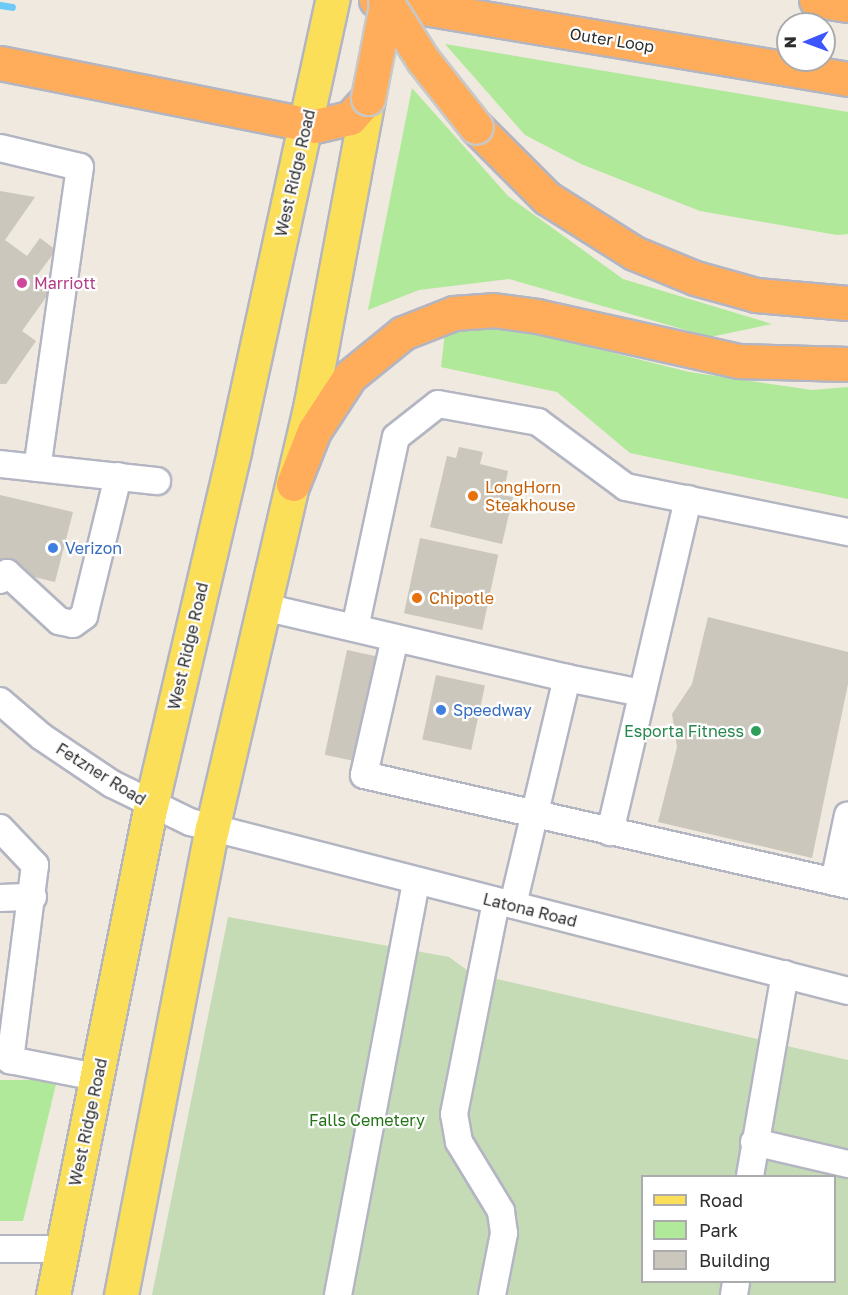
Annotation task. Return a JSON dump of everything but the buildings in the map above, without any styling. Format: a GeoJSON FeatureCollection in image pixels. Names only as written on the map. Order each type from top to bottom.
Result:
{"type":"FeatureCollection","features":[{"type":"Feature","properties":{"kind":"highway","name":"Outer Loop"},"geometry":{"type":"LineString","coordinates":[[376,0],[848,79]]}},
{"type":"Feature","properties":{"kind":"highway"},"geometry":{"type":"LineString","coordinates":[[0,63],[306,125],[344,121],[356,114],[368,98],[386,0]]}},
{"type":"Feature","properties":{"kind":"highway"},"geometry":{"type":"LineString","coordinates":[[386,0],[423,60],[476,127],[547,198],[634,253],[695,278],[756,295],[848,303]]}},
{"type":"Feature","properties":{"kind":"highway"},"geometry":{"type":"LineString","coordinates":[[816,0],[848,5]]}},
{"type":"Feature","properties":{"kind":"highway"},"geometry":{"type":"LineString","coordinates":[[293,484],[314,431],[350,376],[403,333],[454,313],[480,310],[529,314],[738,361],[848,364]]}},
{"type":"Feature","properties":{"kind":"main road","name":"West Ridge Road"},"geometry":{"type":"LineString","coordinates":[[53,1295],[151,806],[315,87],[332,0]]}},
{"type":"Feature","properties":{"kind":"main road"},"geometry":{"type":"LineString","coordinates":[[121,1295],[212,830],[293,484],[368,98]]}},
{"type":"Feature","properties":{"kind":"street"},"geometry":{"type":"LineString","coordinates":[[0,148],[80,167],[38,468]]}},
{"type":"Feature","properties":{"kind":"street"},"geometry":{"type":"LineString","coordinates":[[355,628],[396,437],[438,404],[538,422],[627,487],[848,532]]}},
{"type":"Feature","properties":{"kind":"street"},"geometry":{"type":"LineString","coordinates":[[0,464],[157,481]]}},
{"type":"Feature","properties":{"kind":"street"},"geometry":{"type":"LineString","coordinates":[[0,580],[7,573],[59,621],[73,624],[84,616],[118,476]]}},
{"type":"Feature","properties":{"kind":"street"},"geometry":{"type":"LineString","coordinates":[[610,832],[688,500]]}},
{"type":"Feature","properties":{"kind":"street"},"geometry":{"type":"LineString","coordinates":[[264,607],[567,678],[642,693]]}},
{"type":"Feature","properties":{"kind":"street"},"geometry":{"type":"LineString","coordinates":[[394,638],[364,775],[532,815],[841,883],[848,818]]}},
{"type":"Feature","properties":{"kind":"street"},"geometry":{"type":"LineString","coordinates":[[492,1295],[504,1233],[501,1211],[459,1142],[454,1114],[504,903],[532,815],[567,678]]}},
{"type":"Feature","properties":{"kind":"street","name":"Fetzner Road"},"geometry":{"type":"LineString","coordinates":[[0,701],[87,769],[151,806],[212,830]]}},
{"type":"Feature","properties":{"kind":"street"},"geometry":{"type":"LineString","coordinates":[[0,828],[35,865],[33,897],[6,1070],[97,1077]]}},
{"type":"Feature","properties":{"kind":"street","name":"Latona Road"},"geometry":{"type":"LineString","coordinates":[[212,830],[848,991]]}},
{"type":"Feature","properties":{"kind":"street"},"geometry":{"type":"LineString","coordinates":[[338,1295],[416,881]]}},
{"type":"Feature","properties":{"kind":"street"},"geometry":{"type":"LineString","coordinates":[[0,898],[33,897]]}},
{"type":"Feature","properties":{"kind":"street"},"geometry":{"type":"LineString","coordinates":[[750,1175],[754,1142],[785,974]]}},
{"type":"Feature","properties":{"kind":"street"},"geometry":{"type":"LineString","coordinates":[[754,1142],[848,1164]]}},
{"type":"Feature","properties":{"kind":"street"},"geometry":{"type":"LineString","coordinates":[[0,1249],[62,1249]]}},
{"type":"Feature","properties":{"kind":"green space"},"geometry":{"type":"Polygon","coordinates":[[[445,44],[848,112],[848,234],[837,235],[700,211],[581,164],[525,135],[445,44]]]}},
{"type":"Feature","properties":{"kind":"green space"},"geometry":{"type":"Polygon","coordinates":[[[412,88],[508,196],[623,279],[772,324],[710,337],[509,279],[419,290],[368,310],[412,88]]]}},
{"type":"Feature","properties":{"kind":"green space"},"geometry":{"type":"Polygon","coordinates":[[[510,327],[689,372],[812,390],[848,387],[848,499],[630,453],[557,392],[441,367],[445,333],[510,327]]]}},
{"type":"Feature","properties":{"kind":"green space","name":"Falls Cemetery"},"geometry":{"type":"Polygon","coordinates":[[[228,917],[449,957],[471,973],[848,1060],[848,1295],[152,1295],[228,917]]]}},
{"type":"Feature","properties":{"kind":"green space"},"geometry":{"type":"Polygon","coordinates":[[[0,1080],[57,1080],[23,1221],[0,1221],[0,1080]]]}},
{"type":"Feature","properties":{"kind":"waterway"},"geometry":{"type":"LineString","coordinates":[[0,5],[12,7]]}},
{"type":"Feature","properties":{"kind":"place","name":"Marriott"},"geometry":{"type":"Point","coordinates":[22,283]}},
{"type":"Feature","properties":{"kind":"place","name":"LongHorn Steakhouse"},"geometry":{"type":"Point","coordinates":[473,496]}},
{"type":"Feature","properties":{"kind":"place","name":"Verizon"},"geometry":{"type":"Point","coordinates":[53,548]}},
{"type":"Feature","properties":{"kind":"place","name":"Chipotle"},"geometry":{"type":"Point","coordinates":[417,598]}},
{"type":"Feature","properties":{"kind":"place","name":"Speedway"},"geometry":{"type":"Point","coordinates":[441,710]}},
{"type":"Feature","properties":{"kind":"place","name":"Esporta Fitness"},"geometry":{"type":"Point","coordinates":[756,731]}}]}
